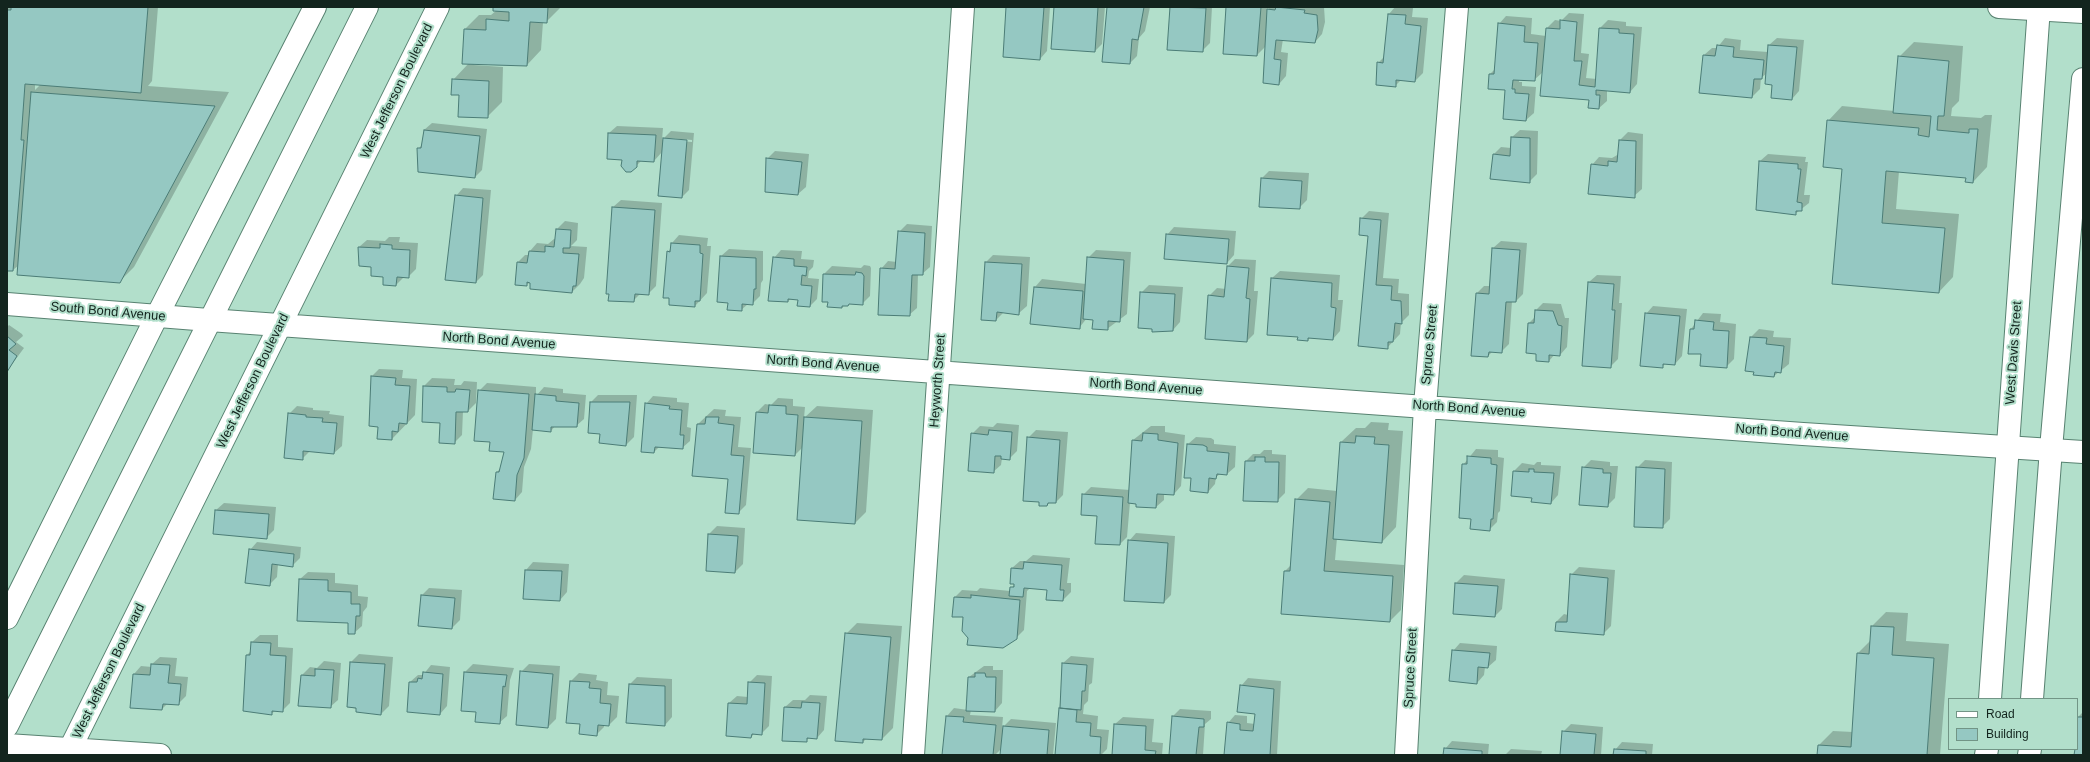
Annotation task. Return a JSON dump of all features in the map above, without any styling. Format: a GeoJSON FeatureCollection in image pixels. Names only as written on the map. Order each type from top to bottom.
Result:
{"type":"FeatureCollection","features":[{"type":"Feature","properties":{"kind":"street"},"geometry":{"type":"LineString","coordinates":[[7,618],[157,316],[315,7]]}},
{"type":"Feature","properties":{"kind":"street"},"geometry":{"type":"LineString","coordinates":[[7,726],[208,320],[367,7]]}},
{"type":"Feature","properties":{"kind":"street","name":"West Jefferson Boulevard"},"geometry":{"type":"LineString","coordinates":[[68,753],[438,7]]}},
{"type":"Feature","properties":{"kind":"street","name":"Heyworth Street"},"geometry":{"type":"LineString","coordinates":[[913,755],[963,7]]}},
{"type":"Feature","properties":{"kind":"street","name":"Spruce Street"},"geometry":{"type":"LineString","coordinates":[[1406,755],[1425,406],[1457,7]]}},
{"type":"Feature","properties":{"kind":"street"},"geometry":{"type":"LineString","coordinates":[[1999,7],[2039,8],[2083,12]]}},
{"type":"Feature","properties":{"kind":"street","name":"West Davis Street"},"geometry":{"type":"LineString","coordinates":[[1990,698],[2039,8]]}},
{"type":"Feature","properties":{"kind":"street"},"geometry":{"type":"LineString","coordinates":[[2032,698],[2051,449],[2083,79]]}},
{"type":"Feature","properties":{"kind":"street","name":"South Bond Avenue"},"geometry":{"type":"LineString","coordinates":[[7,304],[208,320]]}},
{"type":"Feature","properties":{"kind":"street","name":"North Bond Avenue"},"geometry":{"type":"LineString","coordinates":[[208,320],[1803,434],[2083,452]]}},
{"type":"Feature","properties":{"kind":"street"},"geometry":{"type":"LineString","coordinates":[[7,745],[68,753],[160,755]]}},
{"type":"Feature","properties":{"kind":"building"},"geometry":{"type":"Polygon","coordinates":[[[11,7],[148,7],[141,93],[25,84],[21,140],[24,140],[13,271],[7,271],[7,10],[11,10],[11,7]]]}},
{"type":"Feature","properties":{"kind":"building"},"geometry":{"type":"Polygon","coordinates":[[[493,7],[548,7],[547,23],[530,22],[527,66],[462,64],[464,29],[486,30],[486,19],[509,21],[509,12],[493,11],[493,7]]]}},
{"type":"Feature","properties":{"kind":"building"},"geometry":{"type":"Polygon","coordinates":[[[1006,7],[1044,7],[1040,60],[1003,57],[1006,7]]]}},
{"type":"Feature","properties":{"kind":"building"},"geometry":{"type":"Polygon","coordinates":[[[1054,7],[1098,7],[1095,52],[1051,49],[1054,7]]]}},
{"type":"Feature","properties":{"kind":"building"},"geometry":{"type":"Polygon","coordinates":[[[1107,7],[1144,7],[1138,40],[1132,39],[1130,64],[1102,62],[1107,7]]]}},
{"type":"Feature","properties":{"kind":"building"},"geometry":{"type":"Polygon","coordinates":[[[1170,7],[1206,8],[1203,52],[1167,50],[1170,7]]]}},
{"type":"Feature","properties":{"kind":"building"},"geometry":{"type":"Polygon","coordinates":[[[1226,7],[1261,7],[1257,56],[1223,54],[1226,7]]]}},
{"type":"Feature","properties":{"kind":"building"},"geometry":{"type":"Polygon","coordinates":[[[1276,7],[1305,10],[1304,13],[1317,15],[1318,30],[1315,43],[1276,40],[1274,59],[1281,60],[1279,85],[1263,83],[1267,9],[1275,10],[1276,7]]]}},
{"type":"Feature","properties":{"kind":"building"},"geometry":{"type":"Polygon","coordinates":[[[1388,14],[1406,15],[1405,24],[1421,26],[1415,82],[1396,80],[1396,87],[1376,85],[1377,62],[1383,63],[1388,14]]]}},
{"type":"Feature","properties":{"kind":"building"},"geometry":{"type":"Polygon","coordinates":[[[1560,20],[1577,22],[1574,61],[1582,61],[1579,85],[1595,87],[1599,28],[1619,29],[1619,33],[1634,34],[1630,93],[1596,90],[1596,95],[1600,95],[1599,109],[1588,108],[1589,100],[1540,96],[1546,28],[1560,29],[1560,20]]]}},
{"type":"Feature","properties":{"kind":"building"},"geometry":{"type":"Polygon","coordinates":[[[1498,23],[1525,26],[1524,42],[1538,43],[1535,81],[1513,80],[1512,89],[1515,89],[1515,93],[1529,94],[1526,121],[1503,119],[1505,90],[1488,89],[1489,74],[1494,74],[1498,23]]]}},
{"type":"Feature","properties":{"kind":"building"},"geometry":{"type":"Polygon","coordinates":[[[1717,45],[1734,47],[1733,57],[1764,60],[1762,79],[1754,79],[1752,98],[1699,93],[1703,55],[1715,56],[1717,45]]]}},
{"type":"Feature","properties":{"kind":"building"},"geometry":{"type":"Polygon","coordinates":[[[1768,45],[1797,47],[1792,100],[1771,98],[1772,85],[1765,84],[1768,45]]]}},
{"type":"Feature","properties":{"kind":"building"},"geometry":{"type":"Polygon","coordinates":[[[1898,56],[1949,61],[1944,116],[1938,116],[1937,130],[1969,133],[1969,129],[1978,129],[1973,183],[1965,182],[1966,178],[1886,171],[1882,223],[1945,228],[1939,293],[1832,284],[1842,169],[1823,167],[1827,120],[1919,128],[1918,135],[1929,137],[1931,116],[1893,113],[1898,56]]]}},
{"type":"Feature","properties":{"kind":"building"},"geometry":{"type":"Polygon","coordinates":[[[452,79],[489,81],[488,118],[458,117],[459,95],[451,95],[452,79]]]}},
{"type":"Feature","properties":{"kind":"building"},"geometry":{"type":"Polygon","coordinates":[[[31,92],[215,106],[120,283],[17,275],[31,92]]]}},
{"type":"Feature","properties":{"kind":"building"},"geometry":{"type":"Polygon","coordinates":[[[424,130],[480,136],[475,178],[418,172],[417,148],[421,148],[424,130]]]}},
{"type":"Feature","properties":{"kind":"building"},"geometry":{"type":"Polygon","coordinates":[[[608,133],[656,135],[654,162],[637,161],[637,167],[631,172],[626,172],[621,166],[622,160],[607,159],[608,133]]]}},
{"type":"Feature","properties":{"kind":"building"},"geometry":{"type":"Polygon","coordinates":[[[1511,137],[1530,138],[1530,183],[1490,179],[1493,154],[1510,156],[1511,137]]]}},
{"type":"Feature","properties":{"kind":"building"},"geometry":{"type":"Polygon","coordinates":[[[663,138],[687,140],[682,198],[658,196],[663,138]]]}},
{"type":"Feature","properties":{"kind":"building"},"geometry":{"type":"Polygon","coordinates":[[[1619,140],[1636,141],[1635,198],[1588,194],[1591,164],[1608,166],[1608,161],[1617,162],[1619,140]]]}},
{"type":"Feature","properties":{"kind":"building"},"geometry":{"type":"Polygon","coordinates":[[[766,158],[802,162],[798,195],[765,192],[766,158]]]}},
{"type":"Feature","properties":{"kind":"building"},"geometry":{"type":"Polygon","coordinates":[[[1759,161],[1798,164],[1798,169],[1801,169],[1797,202],[1802,203],[1802,211],[1796,211],[1796,215],[1756,210],[1759,161]]]}},
{"type":"Feature","properties":{"kind":"building"},"geometry":{"type":"Polygon","coordinates":[[[1261,178],[1302,181],[1300,209],[1259,207],[1261,178]]]}},
{"type":"Feature","properties":{"kind":"building"},"geometry":{"type":"Polygon","coordinates":[[[455,195],[483,198],[476,283],[445,280],[455,195]]]}},
{"type":"Feature","properties":{"kind":"building"},"geometry":{"type":"Polygon","coordinates":[[[612,207],[655,210],[649,295],[635,294],[634,302],[608,301],[609,294],[606,294],[612,207]]]}},
{"type":"Feature","properties":{"kind":"building"},"geometry":{"type":"Polygon","coordinates":[[[1360,218],[1381,220],[1376,285],[1392,286],[1391,300],[1401,301],[1402,324],[1395,323],[1393,342],[1388,342],[1388,349],[1358,346],[1368,236],[1359,235],[1360,218]]]}},
{"type":"Feature","properties":{"kind":"building"},"geometry":{"type":"Polygon","coordinates":[[[556,229],[571,230],[570,248],[563,248],[563,253],[579,254],[576,286],[573,286],[572,293],[530,289],[530,283],[527,282],[527,286],[515,285],[517,262],[527,263],[529,251],[545,252],[545,246],[554,247],[556,229]]]}},
{"type":"Feature","properties":{"kind":"building"},"geometry":{"type":"Polygon","coordinates":[[[898,231],[925,233],[923,275],[912,275],[910,316],[878,315],[880,268],[895,269],[898,231]]]}},
{"type":"Feature","properties":{"kind":"building"},"geometry":{"type":"Polygon","coordinates":[[[1166,234],[1229,239],[1227,264],[1164,259],[1166,234]]]}},
{"type":"Feature","properties":{"kind":"building"},"geometry":{"type":"Polygon","coordinates":[[[671,243],[700,245],[700,253],[703,254],[700,301],[695,301],[695,307],[669,305],[669,298],[663,298],[667,251],[670,252],[671,243]]]}},
{"type":"Feature","properties":{"kind":"building"},"geometry":{"type":"Polygon","coordinates":[[[380,244],[392,245],[392,249],[410,250],[409,278],[397,277],[396,286],[383,285],[383,277],[371,276],[371,267],[359,266],[358,247],[380,248],[380,244]]]}},
{"type":"Feature","properties":{"kind":"building"},"geometry":{"type":"Polygon","coordinates":[[[1492,248],[1520,250],[1516,302],[1506,302],[1502,353],[1489,352],[1488,357],[1471,356],[1476,293],[1489,294],[1492,248]]]}},
{"type":"Feature","properties":{"kind":"building"},"geometry":{"type":"Polygon","coordinates":[[[720,256],[756,258],[756,289],[754,289],[753,305],[742,304],[742,311],[727,310],[728,303],[717,302],[720,256]]]}},
{"type":"Feature","properties":{"kind":"building"},"geometry":{"type":"Polygon","coordinates":[[[773,257],[794,259],[794,266],[807,267],[806,276],[802,275],[801,285],[812,286],[810,307],[797,306],[798,300],[788,299],[788,302],[768,301],[773,257]]]}},
{"type":"Feature","properties":{"kind":"building"},"geometry":{"type":"Polygon","coordinates":[[[1087,257],[1124,260],[1120,322],[1108,321],[1108,330],[1092,329],[1093,320],[1083,319],[1087,257]]]}},
{"type":"Feature","properties":{"kind":"building"},"geometry":{"type":"Polygon","coordinates":[[[985,262],[1022,264],[1019,315],[997,312],[996,321],[981,320],[985,262]]]}},
{"type":"Feature","properties":{"kind":"building"},"geometry":{"type":"Polygon","coordinates":[[[1227,266],[1249,268],[1246,298],[1250,299],[1247,342],[1205,339],[1208,295],[1224,297],[1227,266]]]}},
{"type":"Feature","properties":{"kind":"building"},"geometry":{"type":"Polygon","coordinates":[[[856,272],[862,273],[864,276],[863,305],[849,304],[848,306],[842,306],[842,308],[827,307],[828,302],[822,302],[823,274],[855,275],[856,272]]]}},
{"type":"Feature","properties":{"kind":"building"},"geometry":{"type":"Polygon","coordinates":[[[1271,278],[1332,283],[1331,307],[1336,308],[1333,340],[1308,338],[1308,341],[1297,340],[1298,337],[1267,335],[1271,278]]]}},
{"type":"Feature","properties":{"kind":"building"},"geometry":{"type":"Polygon","coordinates":[[[1588,282],[1614,284],[1612,310],[1615,310],[1611,368],[1582,366],[1588,282]]]}},
{"type":"Feature","properties":{"kind":"building"},"geometry":{"type":"Polygon","coordinates":[[[1034,287],[1083,291],[1080,329],[1030,324],[1034,287]]]}},
{"type":"Feature","properties":{"kind":"building"},"geometry":{"type":"Polygon","coordinates":[[[1140,292],[1175,294],[1173,331],[1152,332],[1152,329],[1138,328],[1140,292]]]}},
{"type":"Feature","properties":{"kind":"building"},"geometry":{"type":"Polygon","coordinates":[[[1535,310],[1553,311],[1558,325],[1562,326],[1560,356],[1549,355],[1549,362],[1536,361],[1536,354],[1526,353],[1528,323],[1534,323],[1535,310]]]}},
{"type":"Feature","properties":{"kind":"building"},"geometry":{"type":"Polygon","coordinates":[[[1645,313],[1680,316],[1675,365],[1663,364],[1663,368],[1640,366],[1645,313]]]}},
{"type":"Feature","properties":{"kind":"building"},"geometry":{"type":"Polygon","coordinates":[[[1695,320],[1714,322],[1713,330],[1729,331],[1727,368],[1700,366],[1701,354],[1688,354],[1690,329],[1694,329],[1695,320]]]}},
{"type":"Feature","properties":{"kind":"building"},"geometry":{"type":"Polygon","coordinates":[[[7,336],[16,344],[9,350],[17,356],[7,372],[7,336]]]}},
{"type":"Feature","properties":{"kind":"building"},"geometry":{"type":"Polygon","coordinates":[[[1750,337],[1767,338],[1766,344],[1784,346],[1781,373],[1775,372],[1774,377],[1753,375],[1754,372],[1745,371],[1750,337]]]}},
{"type":"Feature","properties":{"kind":"building"},"geometry":{"type":"Polygon","coordinates":[[[371,376],[396,378],[395,385],[410,386],[407,424],[399,423],[398,432],[392,431],[392,440],[377,439],[378,427],[369,426],[371,376]]]}},
{"type":"Feature","properties":{"kind":"building"},"geometry":{"type":"Polygon","coordinates":[[[423,386],[447,387],[447,392],[455,392],[456,389],[470,390],[468,412],[456,412],[455,444],[439,443],[440,423],[422,422],[423,386]]]}},
{"type":"Feature","properties":{"kind":"building"},"geometry":{"type":"Polygon","coordinates":[[[478,390],[529,394],[524,458],[517,475],[515,501],[493,499],[496,472],[499,472],[504,452],[489,451],[490,442],[474,441],[478,390]]]}},
{"type":"Feature","properties":{"kind":"building"},"geometry":{"type":"Polygon","coordinates":[[[535,394],[556,396],[556,401],[579,403],[577,427],[551,427],[551,432],[532,430],[535,394]]]}},
{"type":"Feature","properties":{"kind":"building"},"geometry":{"type":"Polygon","coordinates":[[[590,402],[630,402],[626,446],[599,443],[600,434],[588,433],[590,402]]]}},
{"type":"Feature","properties":{"kind":"building"},"geometry":{"type":"Polygon","coordinates":[[[645,403],[670,406],[669,409],[682,410],[680,435],[684,435],[683,449],[655,447],[654,453],[641,452],[645,403]]]}},
{"type":"Feature","properties":{"kind":"building"},"geometry":{"type":"Polygon","coordinates":[[[769,405],[786,406],[786,414],[798,415],[795,456],[753,453],[756,412],[768,413],[769,405]]]}},
{"type":"Feature","properties":{"kind":"building"},"geometry":{"type":"Polygon","coordinates":[[[288,413],[306,415],[306,417],[323,418],[322,422],[337,423],[334,454],[303,451],[303,460],[284,458],[288,413]]]}},
{"type":"Feature","properties":{"kind":"building"},"geometry":{"type":"Polygon","coordinates":[[[706,417],[719,417],[718,423],[734,425],[731,455],[744,456],[739,514],[725,513],[728,479],[692,476],[697,424],[705,424],[706,417]]]}},
{"type":"Feature","properties":{"kind":"building"},"geometry":{"type":"Polygon","coordinates":[[[804,417],[862,421],[855,524],[797,520],[804,417]]]}},
{"type":"Feature","properties":{"kind":"building"},"geometry":{"type":"Polygon","coordinates":[[[989,430],[1012,432],[1010,460],[1001,459],[1001,456],[995,456],[994,473],[968,471],[971,433],[988,435],[989,430]]]}},
{"type":"Feature","properties":{"kind":"building"},"geometry":{"type":"Polygon","coordinates":[[[1143,433],[1158,434],[1158,440],[1178,443],[1174,495],[1157,494],[1156,508],[1136,507],[1136,504],[1128,503],[1132,440],[1142,441],[1143,433]]]}},
{"type":"Feature","properties":{"kind":"building"},"geometry":{"type":"Polygon","coordinates":[[[1356,436],[1375,437],[1374,444],[1389,445],[1382,543],[1333,539],[1340,442],[1355,443],[1356,436]]]}},
{"type":"Feature","properties":{"kind":"building"},"geometry":{"type":"Polygon","coordinates":[[[1027,437],[1060,440],[1056,503],[1048,503],[1047,506],[1039,506],[1039,502],[1023,501],[1027,437]]]}},
{"type":"Feature","properties":{"kind":"building"},"geometry":{"type":"Polygon","coordinates":[[[1187,444],[1203,445],[1207,447],[1207,451],[1229,453],[1227,475],[1217,474],[1216,479],[1209,478],[1208,493],[1190,491],[1191,478],[1184,478],[1187,444]]]}},
{"type":"Feature","properties":{"kind":"building"},"geometry":{"type":"Polygon","coordinates":[[[1467,456],[1491,458],[1491,464],[1497,465],[1493,519],[1491,519],[1490,531],[1470,529],[1471,519],[1459,518],[1462,464],[1467,464],[1467,456]]]}},
{"type":"Feature","properties":{"kind":"building"},"geometry":{"type":"Polygon","coordinates":[[[1255,457],[1265,457],[1265,462],[1279,462],[1278,502],[1243,501],[1245,461],[1255,461],[1255,457]]]}},
{"type":"Feature","properties":{"kind":"building"},"geometry":{"type":"Polygon","coordinates":[[[1582,467],[1603,469],[1603,473],[1611,473],[1608,507],[1579,505],[1582,467]]]}},
{"type":"Feature","properties":{"kind":"building"},"geometry":{"type":"Polygon","coordinates":[[[1636,467],[1665,469],[1663,528],[1634,527],[1636,467]]]}},
{"type":"Feature","properties":{"kind":"building"},"geometry":{"type":"Polygon","coordinates":[[[1529,469],[1534,469],[1534,472],[1554,473],[1551,504],[1531,502],[1532,498],[1511,496],[1513,471],[1529,472],[1529,469]]]}},
{"type":"Feature","properties":{"kind":"building"},"geometry":{"type":"Polygon","coordinates":[[[1082,494],[1123,497],[1120,545],[1095,544],[1097,516],[1081,515],[1082,494]]]}},
{"type":"Feature","properties":{"kind":"building"},"geometry":{"type":"Polygon","coordinates":[[[1295,499],[1330,502],[1324,571],[1393,576],[1390,622],[1281,614],[1284,571],[1290,571],[1295,499]]]}},
{"type":"Feature","properties":{"kind":"building"},"geometry":{"type":"Polygon","coordinates":[[[215,510],[269,514],[267,539],[213,534],[215,510]]]}},
{"type":"Feature","properties":{"kind":"building"},"geometry":{"type":"Polygon","coordinates":[[[708,534],[738,536],[735,573],[706,571],[708,534]]]}},
{"type":"Feature","properties":{"kind":"building"},"geometry":{"type":"Polygon","coordinates":[[[1128,540],[1168,543],[1164,603],[1124,601],[1128,540]]]}},
{"type":"Feature","properties":{"kind":"building"},"geometry":{"type":"Polygon","coordinates":[[[249,549],[294,554],[293,567],[272,564],[270,586],[245,583],[249,549]]]}},
{"type":"Feature","properties":{"kind":"building"},"geometry":{"type":"Polygon","coordinates":[[[1024,562],[1062,565],[1060,590],[1064,590],[1063,601],[1046,600],[1047,590],[1024,588],[1023,597],[1009,596],[1010,587],[1014,587],[1014,584],[1010,584],[1011,568],[1023,569],[1024,562]]]}},
{"type":"Feature","properties":{"kind":"building"},"geometry":{"type":"Polygon","coordinates":[[[525,570],[562,571],[560,601],[523,599],[525,570]]]}},
{"type":"Feature","properties":{"kind":"building"},"geometry":{"type":"Polygon","coordinates":[[[1570,574],[1608,578],[1604,635],[1555,631],[1556,622],[1567,622],[1570,574]]]}},
{"type":"Feature","properties":{"kind":"building"},"geometry":{"type":"Polygon","coordinates":[[[299,579],[328,580],[328,591],[351,592],[351,604],[360,604],[360,616],[356,616],[355,634],[348,634],[348,623],[297,621],[299,579]]]}},
{"type":"Feature","properties":{"kind":"building"},"geometry":{"type":"Polygon","coordinates":[[[1455,583],[1498,586],[1495,617],[1453,614],[1455,583]]]}},
{"type":"Feature","properties":{"kind":"building"},"geometry":{"type":"Polygon","coordinates":[[[421,595],[455,598],[452,629],[418,626],[421,595]]]}},
{"type":"Feature","properties":{"kind":"building"},"geometry":{"type":"Polygon","coordinates":[[[971,595],[1020,600],[1017,639],[1003,648],[967,645],[968,638],[962,631],[963,617],[952,617],[954,597],[971,598],[971,595]]]}},
{"type":"Feature","properties":{"kind":"building"},"geometry":{"type":"Polygon","coordinates":[[[1871,626],[1894,627],[1892,655],[1934,658],[1927,755],[1817,755],[1818,745],[1851,747],[1857,653],[1869,654],[1871,626]]]}},
{"type":"Feature","properties":{"kind":"building"},"geometry":{"type":"Polygon","coordinates":[[[845,633],[891,637],[882,740],[863,739],[863,743],[835,741],[845,633]]]}},
{"type":"Feature","properties":{"kind":"building"},"geometry":{"type":"Polygon","coordinates":[[[251,642],[271,643],[270,655],[286,656],[283,712],[272,711],[272,715],[243,711],[246,655],[250,655],[251,642]]]}},
{"type":"Feature","properties":{"kind":"building"},"geometry":{"type":"Polygon","coordinates":[[[1452,650],[1490,653],[1488,668],[1478,667],[1477,684],[1449,681],[1452,650]]]}},
{"type":"Feature","properties":{"kind":"building"},"geometry":{"type":"Polygon","coordinates":[[[350,662],[385,664],[381,715],[356,712],[356,708],[347,707],[350,662]]]}},
{"type":"Feature","properties":{"kind":"building"},"geometry":{"type":"Polygon","coordinates":[[[1062,663],[1087,665],[1085,691],[1082,691],[1081,710],[1060,708],[1062,663]]]}},
{"type":"Feature","properties":{"kind":"building"},"geometry":{"type":"Polygon","coordinates":[[[151,664],[170,665],[168,683],[181,684],[179,705],[163,704],[162,710],[130,708],[133,674],[150,675],[151,664]]]}},
{"type":"Feature","properties":{"kind":"building"},"geometry":{"type":"Polygon","coordinates":[[[315,669],[334,670],[331,708],[298,706],[301,675],[315,676],[315,669]]]}},
{"type":"Feature","properties":{"kind":"building"},"geometry":{"type":"Polygon","coordinates":[[[520,671],[553,674],[548,728],[516,725],[520,671]]]}},
{"type":"Feature","properties":{"kind":"building"},"geometry":{"type":"Polygon","coordinates":[[[423,672],[443,674],[440,715],[407,712],[409,682],[417,682],[418,678],[422,679],[423,672]]]}},
{"type":"Feature","properties":{"kind":"building"},"geometry":{"type":"Polygon","coordinates":[[[464,672],[507,675],[505,687],[503,686],[500,724],[475,722],[476,712],[461,711],[464,672]]]}},
{"type":"Feature","properties":{"kind":"building"},"geometry":{"type":"Polygon","coordinates":[[[975,673],[985,673],[986,677],[996,677],[995,712],[966,711],[968,677],[975,677],[975,673]]]}},
{"type":"Feature","properties":{"kind":"building"},"geometry":{"type":"Polygon","coordinates":[[[570,681],[590,682],[589,688],[601,689],[600,703],[611,704],[609,726],[598,725],[597,736],[579,734],[580,724],[566,723],[570,681]]]}},
{"type":"Feature","properties":{"kind":"building"},"geometry":{"type":"Polygon","coordinates":[[[748,682],[765,683],[762,735],[752,734],[751,738],[726,736],[728,703],[747,704],[748,682]]]}},
{"type":"Feature","properties":{"kind":"building"},"geometry":{"type":"Polygon","coordinates":[[[629,684],[665,686],[665,726],[626,723],[629,684]]]}},
{"type":"Feature","properties":{"kind":"building"},"geometry":{"type":"Polygon","coordinates":[[[1240,685],[1274,689],[1270,755],[1224,755],[1227,722],[1240,724],[1240,730],[1253,731],[1255,714],[1237,712],[1240,685]]]}},
{"type":"Feature","properties":{"kind":"building"},"geometry":{"type":"Polygon","coordinates":[[[802,702],[820,703],[817,739],[807,738],[807,742],[782,741],[784,707],[801,708],[802,702]]]}},
{"type":"Feature","properties":{"kind":"building"},"geometry":{"type":"Polygon","coordinates":[[[1059,708],[1077,710],[1076,722],[1091,723],[1090,736],[1101,737],[1100,755],[1055,755],[1059,708]]]}},
{"type":"Feature","properties":{"kind":"building"},"geometry":{"type":"Polygon","coordinates":[[[946,716],[964,717],[963,722],[996,725],[993,755],[942,755],[946,716]]]}},
{"type":"Feature","properties":{"kind":"building"},"geometry":{"type":"Polygon","coordinates":[[[1172,716],[1204,719],[1204,727],[1199,727],[1196,755],[1169,755],[1172,716]]]}},
{"type":"Feature","properties":{"kind":"building"},"geometry":{"type":"Polygon","coordinates":[[[2078,717],[2083,717],[2083,755],[2074,755],[2075,750],[2078,750],[2078,717]]]}},
{"type":"Feature","properties":{"kind":"building"},"geometry":{"type":"Polygon","coordinates":[[[1114,724],[1146,726],[1145,750],[1156,751],[1155,755],[1112,755],[1114,724]]]}},
{"type":"Feature","properties":{"kind":"building"},"geometry":{"type":"Polygon","coordinates":[[[1003,726],[1049,730],[1047,755],[1000,755],[1003,726]]]}},
{"type":"Feature","properties":{"kind":"building"},"geometry":{"type":"Polygon","coordinates":[[[1562,731],[1596,734],[1594,755],[1560,755],[1562,731]]]}},
{"type":"Feature","properties":{"kind":"building"},"geometry":{"type":"Polygon","coordinates":[[[1444,748],[1482,751],[1482,755],[1443,755],[1444,748]]]}},
{"type":"Feature","properties":{"kind":"building"},"geometry":{"type":"Polygon","coordinates":[[[1614,749],[1646,751],[1646,755],[1613,755],[1614,749]]]}}]}
